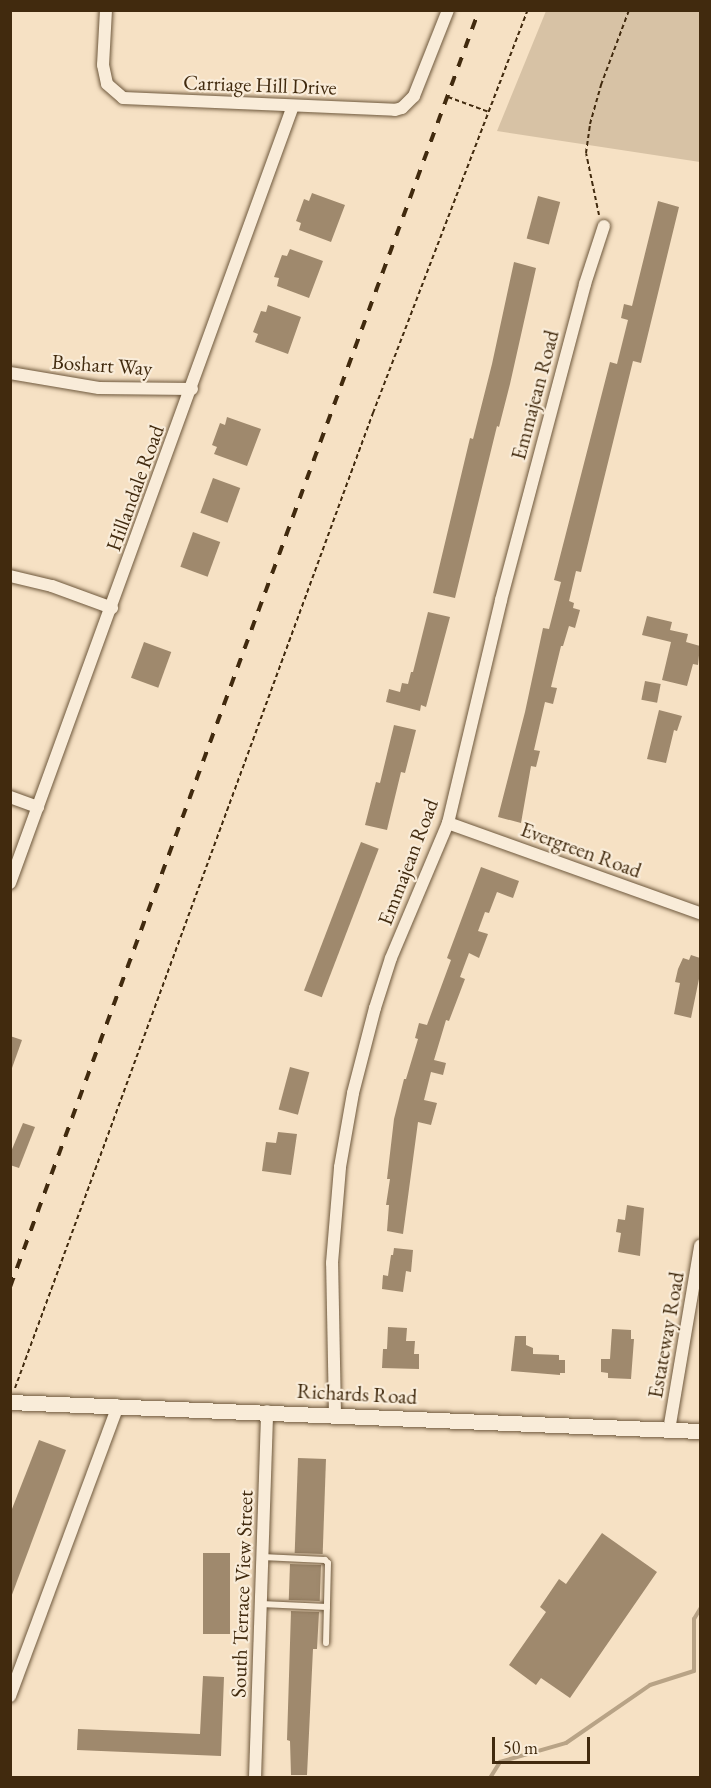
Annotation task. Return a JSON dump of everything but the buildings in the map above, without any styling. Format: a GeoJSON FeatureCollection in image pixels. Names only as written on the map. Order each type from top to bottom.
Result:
{"type":"FeatureCollection","features":[{"type":"Feature","properties":{"kind":"street","name":"Carriage Hill Drive"},"geometry":{"type":"LineString","coordinates":[[106,10],[104,65],[107,84],[123,98],[395,110],[402,108],[414,96],[448,10]]}},
{"type":"Feature","properties":{"kind":"street","name":"Hillandale Road"},"geometry":{"type":"LineString","coordinates":[[10,883],[293,106]]}},
{"type":"Feature","properties":{"kind":"street","name":"Emmajean Road"},"geometry":{"type":"LineString","coordinates":[[335,1414],[332,1263],[340,1167],[353,1093],[375,1008],[391,958],[448,823],[501,600],[585,284],[604,226]]}},
{"type":"Feature","properties":{"kind":"street","name":"Boshart Way"},"geometry":{"type":"LineString","coordinates":[[10,373],[99,388],[192,388]]}},
{"type":"Feature","properties":{"kind":"street"},"geometry":{"type":"LineString","coordinates":[[10,576],[52,586],[112,608]]}},
{"type":"Feature","properties":{"kind":"street"},"geometry":{"type":"LineString","coordinates":[[10,797],[38,807]]}},
{"type":"Feature","properties":{"kind":"street","name":"Evergreen Road"},"geometry":{"type":"LineString","coordinates":[[448,823],[700,913]]}},
{"type":"Feature","properties":{"kind":"street","name":"Estateway Road"},"geometry":{"type":"LineString","coordinates":[[669,1430],[700,1245]]}},
{"type":"Feature","properties":{"kind":"street","name":"Richards Road"},"geometry":{"type":"LineString","coordinates":[[13,1395],[118,1405],[700,1431]]}},
{"type":"Feature","properties":{"kind":"street"},"geometry":{"type":"LineString","coordinates":[[10,1696],[118,1405]]}},
{"type":"Feature","properties":{"kind":"street","name":"South Terrace View Street"},"geometry":{"type":"LineString","coordinates":[[255,1778],[267,1411]]}},
{"type":"Feature","properties":{"kind":"lane"},"geometry":{"type":"LineString","coordinates":[[262,1557],[327,1561],[326,1643]]}},
{"type":"Feature","properties":{"kind":"lane"},"geometry":{"type":"LineString","coordinates":[[261,1604],[327,1608]]}},
{"type":"Feature","properties":{"kind":"path"},"geometry":{"type":"LineString","coordinates":[[13,1395],[373,413],[528,10]]}},
{"type":"Feature","properties":{"kind":"path"},"geometry":{"type":"LineString","coordinates":[[604,226],[595,206],[586,153],[590,124],[601,85],[629,10]]}},
{"type":"Feature","properties":{"kind":"path"},"geometry":{"type":"LineString","coordinates":[[448,97],[489,112]]}},
{"type":"Feature","properties":{"kind":"shaded area"},"geometry":{"type":"Polygon","coordinates":[[[546,11],[700,11],[700,162],[497,131],[546,11]]]}},
{"type":"Feature","properties":{"kind":"waterway"},"geometry":{"type":"LineString","coordinates":[[490,1778],[500,1762],[566,1743],[650,1685],[694,1671],[694,1619],[700,1609]]}},
{"type":"Feature","properties":{"kind":"railway"},"geometry":{"type":"LineString","coordinates":[[10,1287],[479,10]]}}]}
